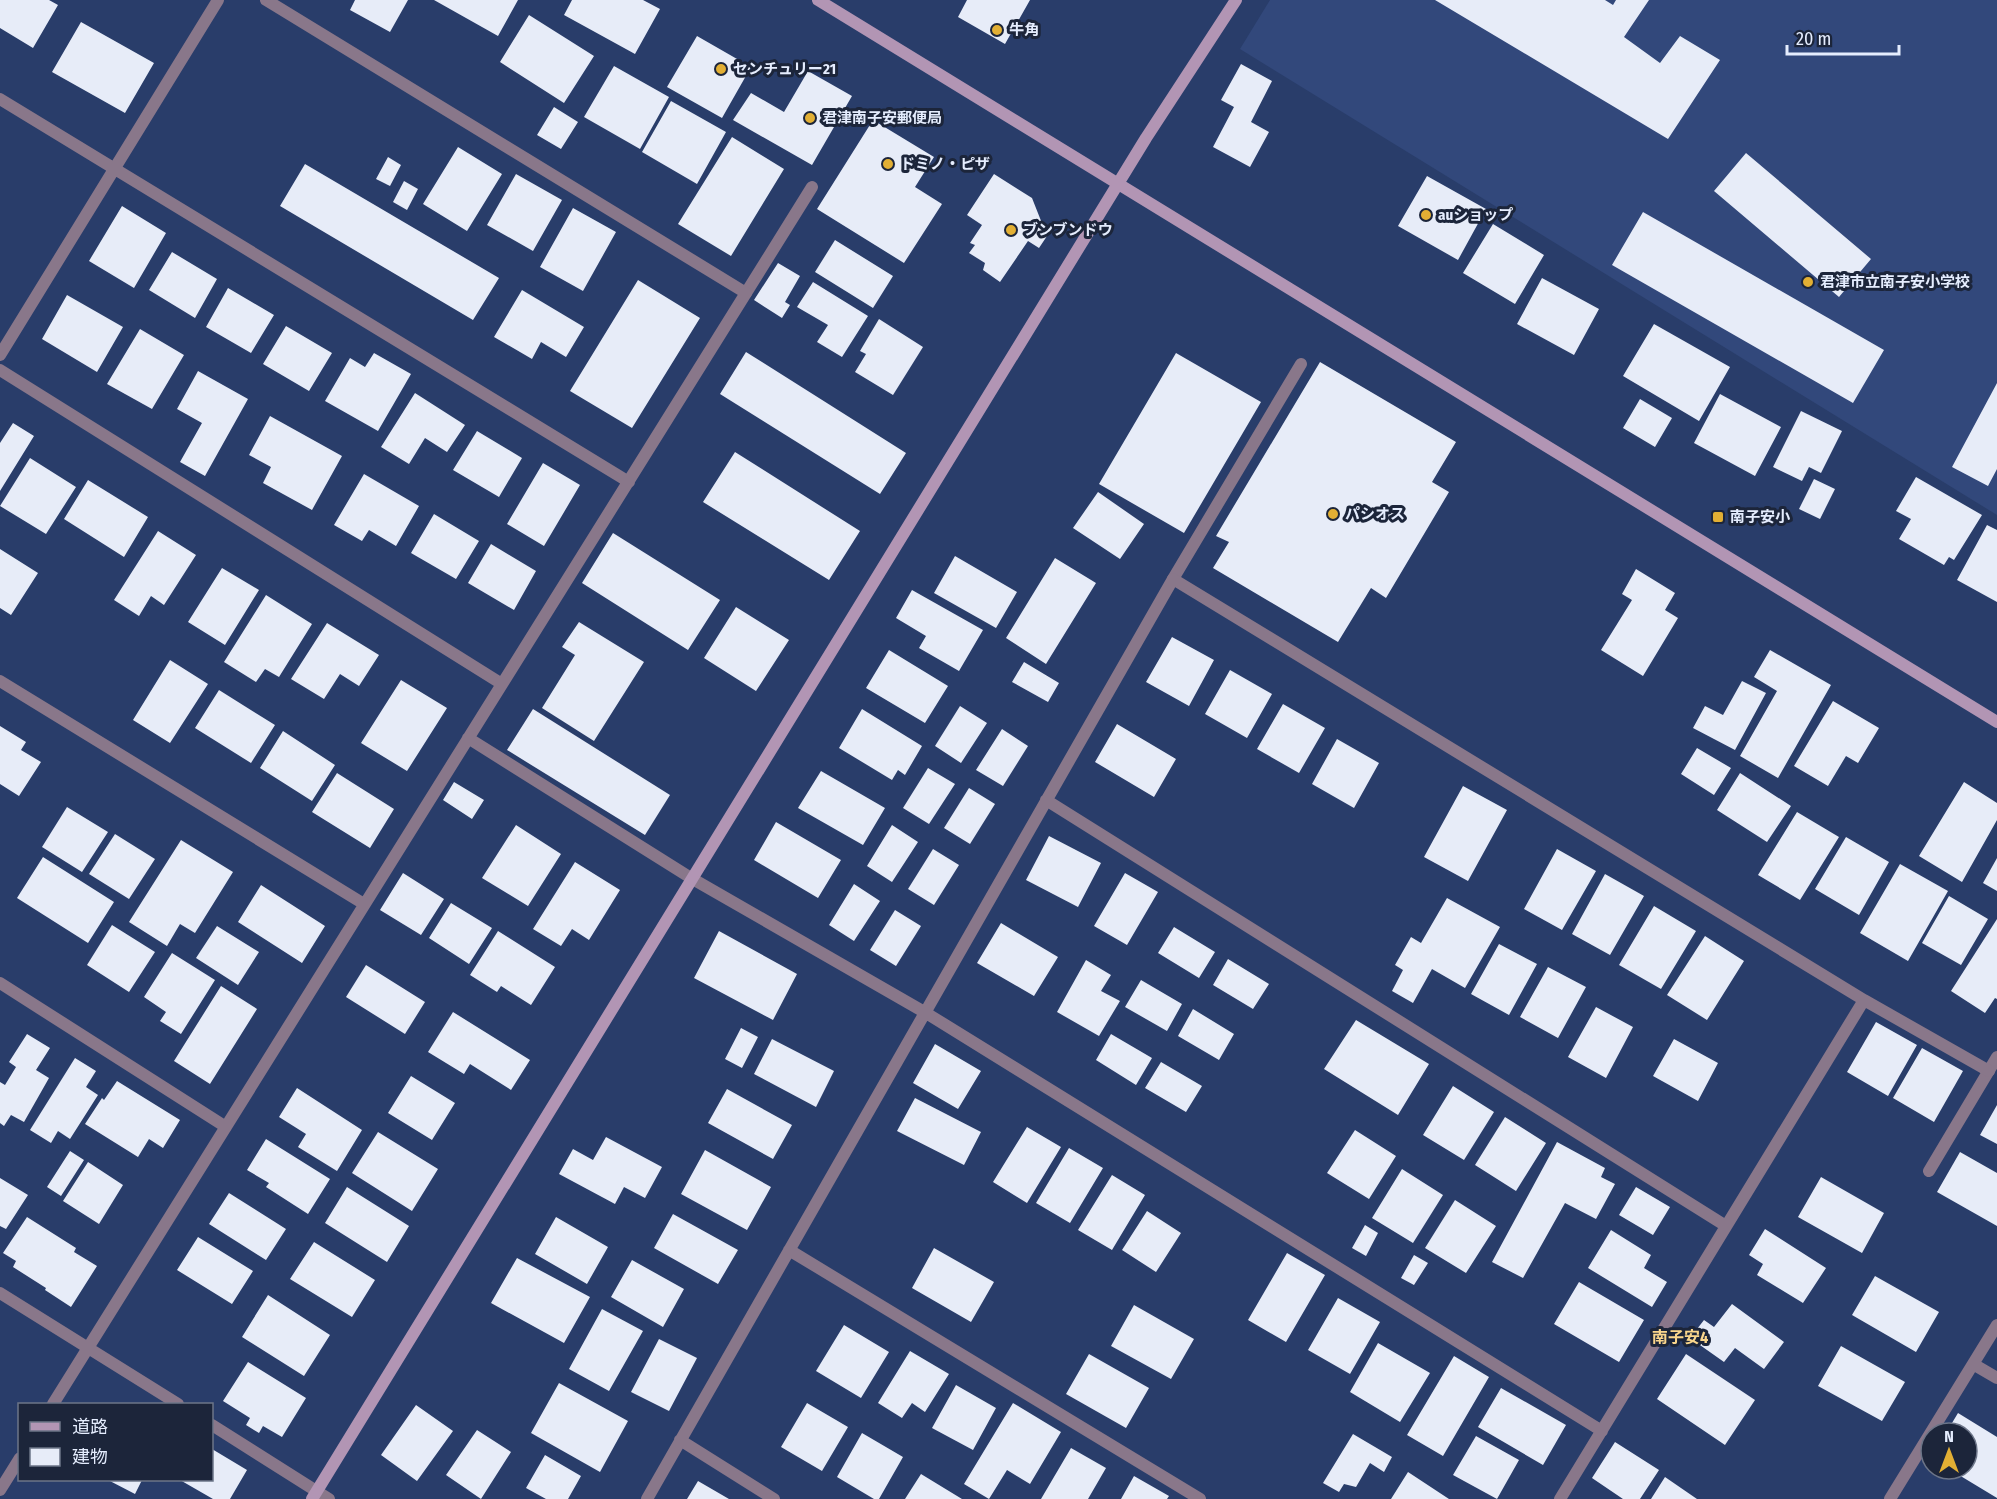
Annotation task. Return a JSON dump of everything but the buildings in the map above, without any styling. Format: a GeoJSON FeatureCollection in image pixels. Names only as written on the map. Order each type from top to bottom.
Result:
{"type":"FeatureCollection","features":[{"type":"Feature","properties":{"kind":"street"},"geometry":{"type":"LineString","coordinates":[[0,355],[218,0]]}},
{"type":"Feature","properties":{"kind":"street"},"geometry":{"type":"LineString","coordinates":[[267,0],[746,293]]}},
{"type":"Feature","properties":{"kind":"street"},"geometry":{"type":"LineString","coordinates":[[818,0],[1997,722]]}},
{"type":"Feature","properties":{"kind":"street"},"geometry":{"type":"LineString","coordinates":[[314,1495],[1153,128],[1236,0]]}},
{"type":"Feature","properties":{"kind":"street"},"geometry":{"type":"LineString","coordinates":[[0,99],[629,482]]}},
{"type":"Feature","properties":{"kind":"street"},"geometry":{"type":"LineString","coordinates":[[54,1403],[812,187]]}},
{"type":"Feature","properties":{"kind":"street"},"geometry":{"type":"LineString","coordinates":[[646,1499],[1173,579],[1301,364]]}},
{"type":"Feature","properties":{"kind":"street"},"geometry":{"type":"LineString","coordinates":[[0,369],[502,684]]}},
{"type":"Feature","properties":{"kind":"street"},"geometry":{"type":"LineString","coordinates":[[1173,579],[1864,1000],[1993,1073]]}},
{"type":"Feature","properties":{"kind":"street"},"geometry":{"type":"LineString","coordinates":[[0,681],[364,904]]}},
{"type":"Feature","properties":{"kind":"street"},"geometry":{"type":"LineString","coordinates":[[468,738],[692,878],[926,1013],[1602,1431]]}},
{"type":"Feature","properties":{"kind":"street"},"geometry":{"type":"LineString","coordinates":[[1046,800],[1726,1226]]}},
{"type":"Feature","properties":{"kind":"street"},"geometry":{"type":"LineString","coordinates":[[0,983],[226,1127]]}},
{"type":"Feature","properties":{"kind":"street"},"geometry":{"type":"LineString","coordinates":[[1560,1499],[1864,1000]]}},
{"type":"Feature","properties":{"kind":"street"},"geometry":{"type":"LineString","coordinates":[[1929,1170],[1993,1073],[1997,1057]]}},
{"type":"Feature","properties":{"kind":"street"},"geometry":{"type":"LineString","coordinates":[[789,1250],[1200,1499]]}},
{"type":"Feature","properties":{"kind":"street"},"geometry":{"type":"LineString","coordinates":[[0,1293],[176,1403]]}},
{"type":"Feature","properties":{"kind":"street"},"geometry":{"type":"LineString","coordinates":[[1890,1499],[1997,1325]]}},
{"type":"Feature","properties":{"kind":"street"},"geometry":{"type":"LineString","coordinates":[[1973,1364],[1997,1378]]}},
{"type":"Feature","properties":{"kind":"street"},"geometry":{"type":"LineString","coordinates":[[213,1426],[314,1495],[329,1499]]}},
{"type":"Feature","properties":{"kind":"street"},"geometry":{"type":"LineString","coordinates":[[680,1440],[774,1499]]}},
{"type":"Feature","properties":{"kind":"street"},"geometry":{"type":"LineString","coordinates":[[0,1490],[18,1461]]}},
{"type":"Feature","properties":{"kind":"shaded area","name":"君津市立南子安小学校"},"geometry":{"type":"Polygon","coordinates":[[[1270,0],[1997,0],[1997,515],[1240,49],[1270,0]]]}},
{"type":"Feature","properties":{"kind":"place","name":"牛角"},"geometry":{"type":"Point","coordinates":[997,30]}},
{"type":"Feature","properties":{"kind":"place","name":"センチュリー21"},"geometry":{"type":"Point","coordinates":[721,69]}},
{"type":"Feature","properties":{"kind":"place","name":"君津南子安郵便局"},"geometry":{"type":"Point","coordinates":[810,118]}},
{"type":"Feature","properties":{"kind":"place","name":"ドミノ・ピザ"},"geometry":{"type":"Point","coordinates":[888,164]}},
{"type":"Feature","properties":{"kind":"place","name":"auショップ"},"geometry":{"type":"Point","coordinates":[1426,215]}},
{"type":"Feature","properties":{"kind":"place","name":"ブンブンドウ"},"geometry":{"type":"Point","coordinates":[1011,230]}},
{"type":"Feature","properties":{"kind":"place","name":"君津市立南子安小学校"},"geometry":{"type":"Point","coordinates":[1808,282]}},
{"type":"Feature","properties":{"kind":"place","name":"パシオス"},"geometry":{"type":"Point","coordinates":[1333,514]}},
{"type":"Feature","properties":{"kind":"place","name":"南子安小"},"geometry":{"type":"Point","coordinates":[1718,517]}},
{"type":"Feature","properties":{"kind":"district","name":"南子安4"},"geometry":{"type":"Point","coordinates":[1680,1337]}}]}
